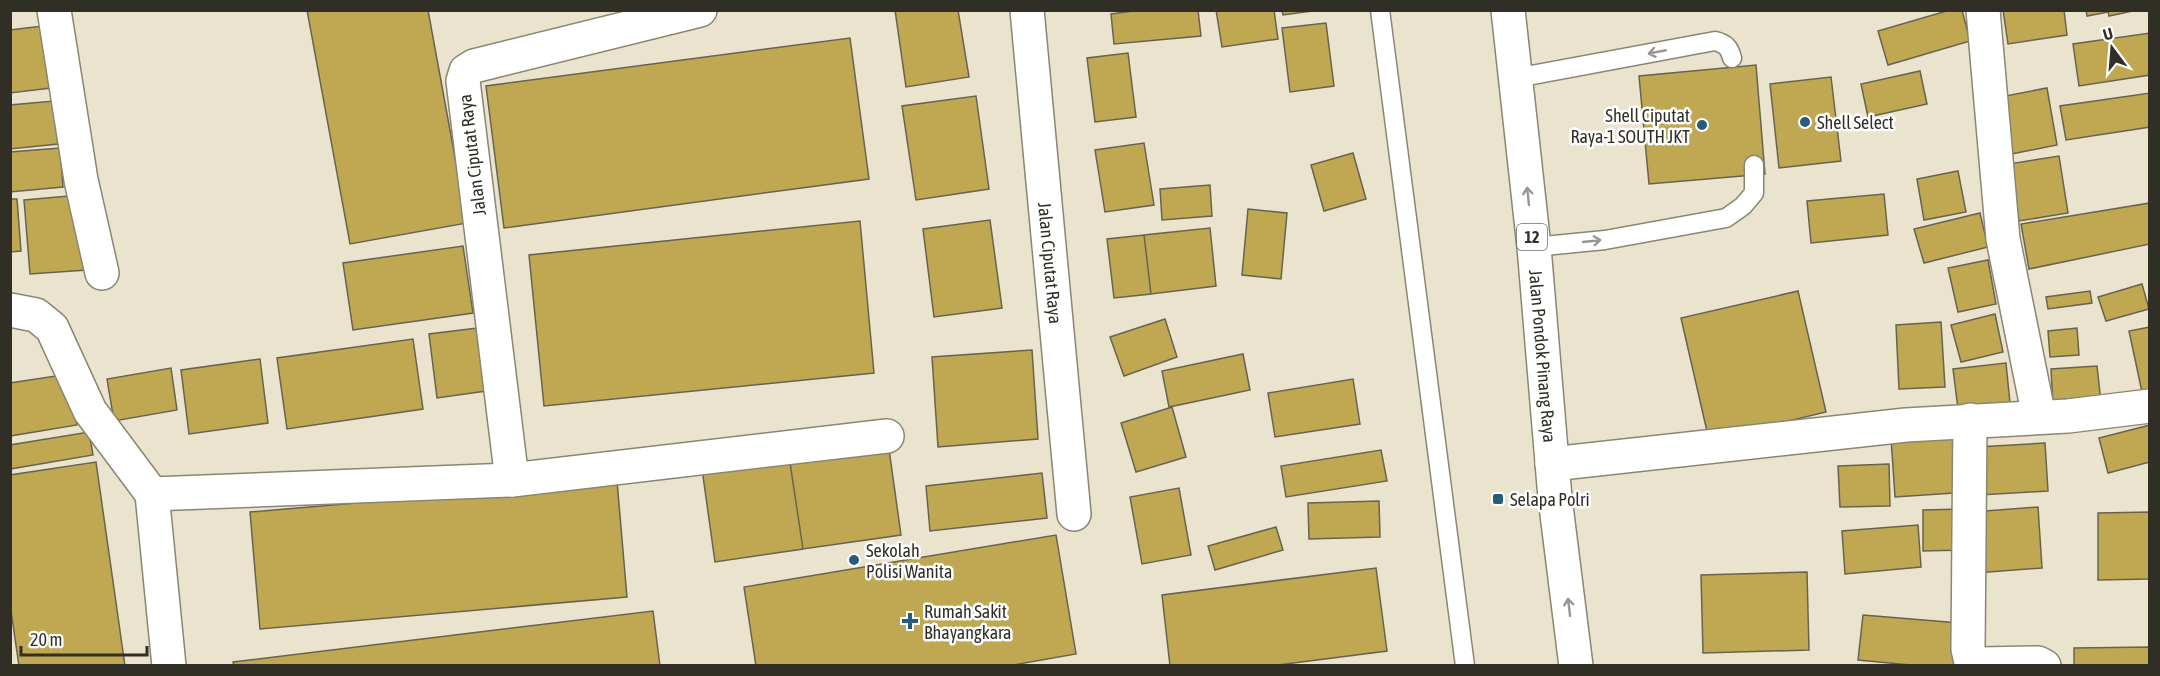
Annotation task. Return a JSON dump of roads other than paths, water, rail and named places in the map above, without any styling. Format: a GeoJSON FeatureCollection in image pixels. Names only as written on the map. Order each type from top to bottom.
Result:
{"type":"FeatureCollection","features":[{"type":"Feature","properties":{"kind":"main road"},"geometry":{"type":"LineString","coordinates":[[54,10],[81,180],[102,273]]}},
{"type":"Feature","properties":{"kind":"main road","name":"Jalan Ciputat Raya"},"geometry":{"type":"LineString","coordinates":[[512,480],[463,81],[466,71],[474,66],[700,10]]}},
{"type":"Feature","properties":{"kind":"main road","name":"Jalan Ciputat Raya"},"geometry":{"type":"LineString","coordinates":[[1027,10],[1074,514]]}},
{"type":"Feature","properties":{"kind":"main road","name":"Jalan Pondok Pinang Raya"},"geometry":{"type":"LineString","coordinates":[[1508,10],[1534,247],[1552,464],[1576,666]]}},
{"type":"Feature","properties":{"kind":"main road"},"geometry":{"type":"LineString","coordinates":[[1983,10],[2003,239],[2039,417]]}},
{"type":"Feature","properties":{"kind":"main road"},"geometry":{"type":"LineString","coordinates":[[10,310],[36,315],[52,328],[90,411],[152,494],[169,666]]}},
{"type":"Feature","properties":{"kind":"main road"},"geometry":{"type":"LineString","coordinates":[[1552,464],[1882,427],[2068,416],[2150,406]]}},
{"type":"Feature","properties":{"kind":"main road"},"geometry":{"type":"LineString","coordinates":[[1970,420],[1968,649],[1971,662],[1979,664],[2038,663],[2044,666]]}},
{"type":"Feature","properties":{"kind":"main road"},"geometry":{"type":"LineString","coordinates":[[152,494],[512,480],[887,436]]}},
{"type":"Feature","properties":{"kind":"lane"},"geometry":{"type":"LineString","coordinates":[[1380,10],[1465,666]]}},
{"type":"Feature","properties":{"kind":"lane"},"geometry":{"type":"LineString","coordinates":[[1516,78],[1715,41],[1729,48],[1732,58]]}},
{"type":"Feature","properties":{"kind":"lane"},"geometry":{"type":"LineString","coordinates":[[1534,247],[1605,240],[1726,218],[1743,206],[1754,193],[1754,165]]}},
{"type":"Feature","properties":{"kind":"place","name":"Shell Select"},"geometry":{"type":"Point","coordinates":[1805,122]}},
{"type":"Feature","properties":{"kind":"place","name":"Shell Ciputat Raya-1 SOUTH JKT"},"geometry":{"type":"Point","coordinates":[1702,125]}},
{"type":"Feature","properties":{"kind":"place","name":"Selapa Polri"},"geometry":{"type":"Point","coordinates":[1498,499]}},
{"type":"Feature","properties":{"kind":"place","name":"Sekolah Polisi Wanita"},"geometry":{"type":"Point","coordinates":[854,560]}},
{"type":"Feature","properties":{"kind":"place","name":"Rumah Sakit Bhayangkara"},"geometry":{"type":"Point","coordinates":[910,621]}}]}
